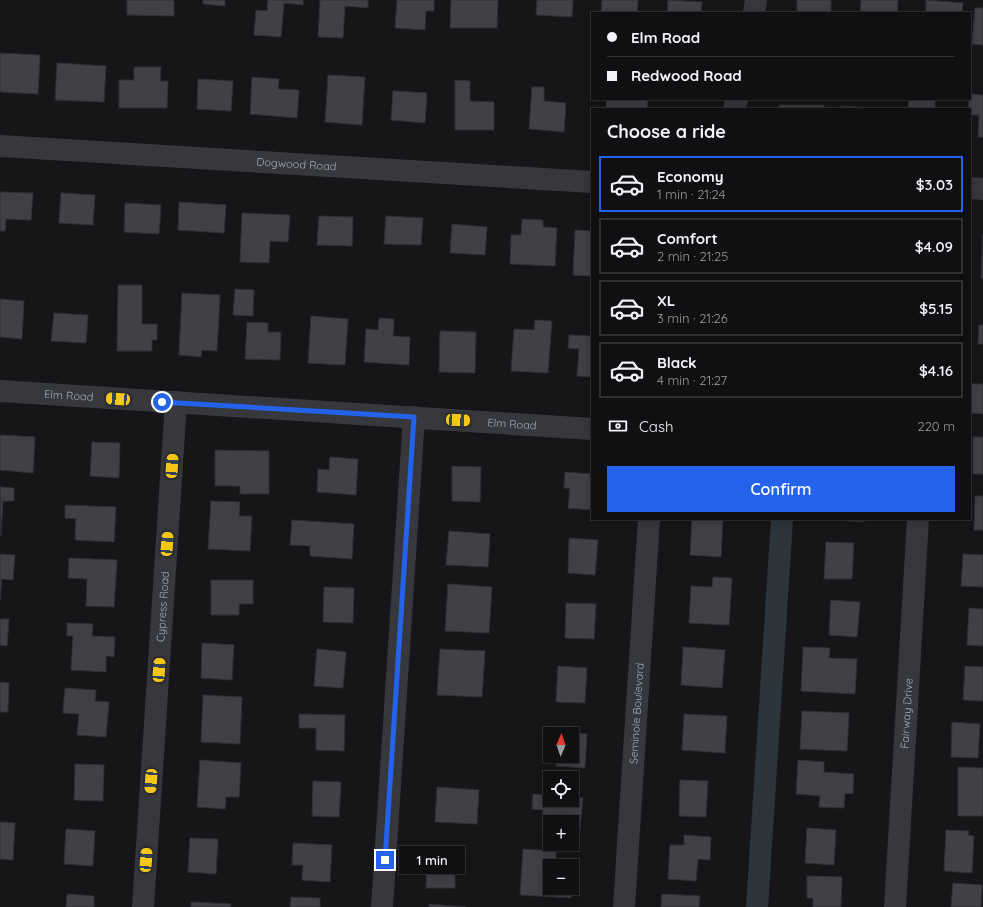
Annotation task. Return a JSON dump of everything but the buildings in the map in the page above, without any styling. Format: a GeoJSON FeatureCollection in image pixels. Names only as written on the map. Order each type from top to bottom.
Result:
{"type":"FeatureCollection","features":[{"type":"Feature","properties":{"kind":"street"},"geometry":{"type":"LineString","coordinates":[[754,12],[756,0]]}},
{"type":"Feature","properties":{"kind":"street","name":"Dogwood Road"},"geometry":{"type":"LineString","coordinates":[[0,146],[591,182]]}},
{"type":"Feature","properties":{"kind":"street"},"geometry":{"type":"LineString","coordinates":[[971,188],[983,189]]}},
{"type":"Feature","properties":{"kind":"street","name":"Elm Road"},"geometry":{"type":"LineString","coordinates":[[0,391],[591,429]]}},
{"type":"Feature","properties":{"kind":"street","name":"Cypress Road"},"geometry":{"type":"LineString","coordinates":[[143,907],[176,402]]}},
{"type":"Feature","properties":{"kind":"street"},"geometry":{"type":"LineString","coordinates":[[382,907],[414,417]]}},
{"type":"Feature","properties":{"kind":"street","name":"Seminole Boulevard"},"geometry":{"type":"LineString","coordinates":[[624,907],[650,520]]}},
{"type":"Feature","properties":{"kind":"street","name":"Fairway Drive"},"geometry":{"type":"LineString","coordinates":[[895,907],[918,520]]}},
{"type":"Feature","properties":{"kind":"waterway"},"geometry":{"type":"LineString","coordinates":[[757,907],[782,520]]}},
{"type":"Feature","properties":{"kind":"route"},"geometry":{"type":"LineString","coordinates":[[162,402],[414,417],[385,860]]}}]}
